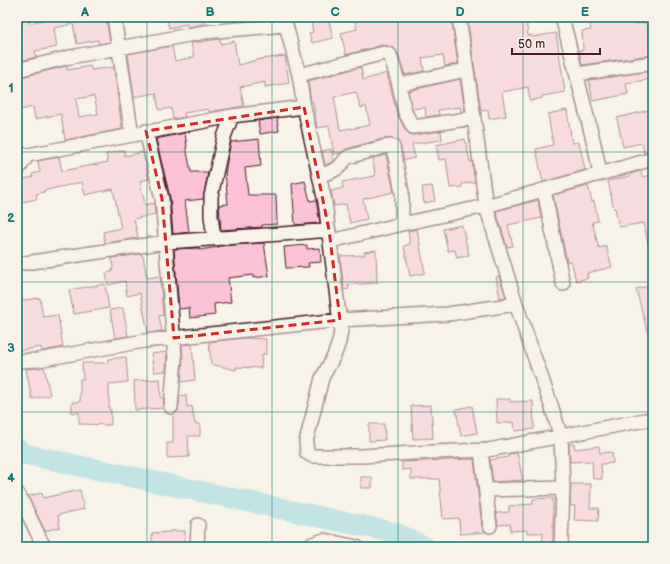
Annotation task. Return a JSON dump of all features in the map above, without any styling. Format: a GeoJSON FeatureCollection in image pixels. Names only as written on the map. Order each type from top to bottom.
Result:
{"type":"FeatureCollection","features":[{"type":"Feature","properties":{"kind":"street"},"geometry":{"type":"LineString","coordinates":[[114,17],[132,135]]}},
{"type":"Feature","properties":{"kind":"street"},"geometry":{"type":"LineString","coordinates":[[459,17],[486,206],[516,304],[561,437],[563,488],[561,547]]}},
{"type":"Feature","properties":{"kind":"street"},"geometry":{"type":"LineString","coordinates":[[562,17],[595,148],[600,174]]}},
{"type":"Feature","properties":{"kind":"street"},"geometry":{"type":"LineString","coordinates":[[17,70],[70,57],[205,32],[286,21],[299,75],[330,235],[341,331],[334,356],[322,378],[306,442],[306,450],[309,456],[362,456],[481,451],[645,420],[653,421]]}},
{"type":"Feature","properties":{"kind":"street"},"geometry":{"type":"LineString","coordinates":[[299,75],[388,54],[391,58],[398,80],[405,112],[413,127],[474,118]]}},
{"type":"Feature","properties":{"kind":"street"},"geometry":{"type":"LineString","coordinates":[[577,74],[653,63]]}},
{"type":"Feature","properties":{"kind":"street"},"geometry":{"type":"LineString","coordinates":[[398,80],[401,84],[406,84],[466,70]]}},
{"type":"Feature","properties":{"kind":"street"},"geometry":{"type":"LineString","coordinates":[[17,171],[22,153],[132,135],[146,131],[232,116],[304,107]]}},
{"type":"Feature","properties":{"kind":"street"},"geometry":{"type":"LineString","coordinates":[[214,238],[211,216],[212,196],[224,137],[232,116]]}},
{"type":"Feature","properties":{"kind":"street"},"geometry":{"type":"LineString","coordinates":[[146,131],[162,199],[166,242],[175,358],[171,407]]}},
{"type":"Feature","properties":{"kind":"street"},"geometry":{"type":"LineString","coordinates":[[319,175],[328,173],[338,168],[348,157],[384,147],[393,147],[402,192],[402,224]]}},
{"type":"Feature","properties":{"kind":"street"},"geometry":{"type":"LineString","coordinates":[[25,263],[166,242],[295,233],[330,235],[402,224],[486,206],[653,159]]}},
{"type":"Feature","properties":{"kind":"street"},"geometry":{"type":"LineString","coordinates":[[544,190],[563,284]]}},
{"type":"Feature","properties":{"kind":"street"},"geometry":{"type":"LineString","coordinates":[[17,361],[38,360],[131,343],[174,338],[340,320],[448,314],[516,304]]}},
{"type":"Feature","properties":{"kind":"street"},"geometry":{"type":"LineString","coordinates":[[481,451],[490,526]]}},
{"type":"Feature","properties":{"kind":"street"},"geometry":{"type":"LineString","coordinates":[[486,490],[563,488]]}},
{"type":"Feature","properties":{"kind":"street"},"geometry":{"type":"LineString","coordinates":[[17,493],[44,547]]}},
{"type":"Feature","properties":{"kind":"street"},"geometry":{"type":"LineString","coordinates":[[196,547],[198,525]]}},
{"type":"Feature","properties":{"kind":"street"},"geometry":{"type":"LineString","coordinates":[[310,547],[312,544],[324,540],[357,547]]}},
{"type":"Feature","properties":{"kind":"highlighted area"},"geometry":{"type":"Polygon","coordinates":[[[304,107],[329,230],[340,320],[174,338],[162,199],[146,131],[304,107]]]}},
{"type":"Feature","properties":{"kind":"building"},"geometry":{"type":"Polygon","coordinates":[[[17,17],[28,17],[29,23],[54,17],[106,17],[110,42],[99,44],[98,40],[77,44],[73,24],[54,28],[57,47],[35,51],[36,57],[17,62],[17,17]]]}},
{"type":"Feature","properties":{"kind":"building"},"geometry":{"type":"Polygon","coordinates":[[[166,17],[203,17],[204,24],[188,27],[187,24],[169,28],[166,17]]]}},
{"type":"Feature","properties":{"kind":"building"},"geometry":{"type":"Polygon","coordinates":[[[310,17],[328,17],[333,38],[312,43],[309,33],[313,32],[310,17]]]}},
{"type":"Feature","properties":{"kind":"building"},"geometry":{"type":"Polygon","coordinates":[[[354,17],[451,17],[458,64],[445,66],[443,55],[422,58],[424,71],[405,75],[398,53],[393,47],[382,45],[346,55],[341,33],[357,29],[354,17]]]}},
{"type":"Feature","properties":{"kind":"building"},"geometry":{"type":"Polygon","coordinates":[[[467,17],[526,17],[528,36],[531,35],[532,37],[556,33],[565,92],[542,96],[542,98],[530,101],[528,87],[502,92],[506,116],[489,119],[488,110],[481,111],[467,17]]]}},
{"type":"Feature","properties":{"kind":"building"},"geometry":{"type":"Polygon","coordinates":[[[589,17],[632,17],[632,24],[647,23],[650,55],[582,65],[579,51],[583,50],[582,31],[591,30],[589,17]]]}},
{"type":"Feature","properties":{"kind":"building"},"geometry":{"type":"Polygon","coordinates":[[[220,39],[221,44],[234,41],[238,65],[261,59],[285,56],[289,83],[265,87],[265,82],[240,87],[244,106],[209,112],[208,109],[184,113],[185,117],[173,119],[171,108],[159,110],[156,93],[134,97],[128,54],[172,46],[175,61],[194,57],[191,43],[220,39]]]}},
{"type":"Feature","properties":{"kind":"building"},"geometry":{"type":"Polygon","coordinates":[[[67,66],[67,70],[91,66],[91,70],[114,67],[122,129],[65,140],[61,114],[35,119],[33,107],[20,110],[17,95],[17,78],[67,66]],[[94,96],[76,99],[79,117],[98,114],[94,96]]]}},
{"type":"Feature","properties":{"kind":"building"},"geometry":{"type":"Polygon","coordinates":[[[361,67],[363,80],[387,73],[397,114],[406,131],[409,134],[414,135],[441,131],[442,140],[412,144],[415,158],[404,160],[399,142],[392,138],[382,139],[334,154],[329,126],[317,128],[308,81],[361,67]],[[356,92],[334,97],[340,130],[370,125],[366,106],[361,108],[356,92]]]}},
{"type":"Feature","properties":{"kind":"building"},"geometry":{"type":"Polygon","coordinates":[[[653,71],[653,79],[626,83],[628,94],[593,101],[589,80],[653,71]]]}},
{"type":"Feature","properties":{"kind":"building"},"geometry":{"type":"Polygon","coordinates":[[[460,79],[465,111],[461,112],[460,107],[438,110],[439,115],[426,117],[425,107],[412,109],[408,91],[460,79]]]}},
{"type":"Feature","properties":{"kind":"building"},"geometry":{"type":"Polygon","coordinates":[[[653,109],[653,151],[644,153],[642,143],[623,147],[617,118],[653,109]]]}},
{"type":"Feature","properties":{"kind":"building"},"geometry":{"type":"Polygon","coordinates":[[[567,110],[572,143],[579,142],[585,170],[543,182],[536,149],[553,145],[548,114],[567,110]]]}},
{"type":"Feature","properties":{"kind":"building"},"geometry":{"type":"Polygon","coordinates":[[[277,118],[279,131],[260,134],[258,121],[277,118]]]}},
{"type":"Feature","properties":{"kind":"building"},"geometry":{"type":"Polygon","coordinates":[[[185,133],[191,172],[208,172],[203,199],[185,201],[189,232],[173,234],[170,197],[156,139],[185,133]]]}},
{"type":"Feature","properties":{"kind":"building"},"geometry":{"type":"Polygon","coordinates":[[[259,139],[261,166],[245,168],[248,195],[276,195],[277,224],[262,225],[262,227],[221,230],[219,205],[228,204],[225,171],[231,142],[259,139]]]}},
{"type":"Feature","properties":{"kind":"building"},"geometry":{"type":"Polygon","coordinates":[[[465,139],[470,162],[472,161],[475,182],[462,184],[462,187],[450,188],[446,159],[439,160],[436,145],[465,139]]]}},
{"type":"Feature","properties":{"kind":"building"},"geometry":{"type":"Polygon","coordinates":[[[331,149],[334,161],[325,165],[322,151],[331,149]]]}},
{"type":"Feature","properties":{"kind":"building"},"geometry":{"type":"Polygon","coordinates":[[[124,150],[125,156],[143,152],[149,179],[140,181],[145,205],[154,203],[155,214],[134,219],[138,238],[105,243],[103,232],[121,228],[113,189],[85,195],[82,182],[43,191],[44,192],[36,194],[37,199],[17,203],[17,181],[33,177],[32,174],[40,172],[38,161],[59,157],[62,171],[108,162],[106,154],[124,150]]]}},
{"type":"Feature","properties":{"kind":"building"},"geometry":{"type":"Polygon","coordinates":[[[386,155],[394,192],[363,199],[367,219],[350,223],[346,204],[334,206],[331,191],[343,188],[342,182],[375,176],[373,158],[386,155]]]}},
{"type":"Feature","properties":{"kind":"building"},"geometry":{"type":"Polygon","coordinates":[[[641,171],[642,177],[653,175],[653,243],[648,244],[644,223],[619,227],[608,181],[630,176],[630,174],[641,171]]]}},
{"type":"Feature","properties":{"kind":"building"},"geometry":{"type":"Polygon","coordinates":[[[305,181],[310,201],[316,200],[320,223],[295,225],[292,184],[305,181]]]}},
{"type":"Feature","properties":{"kind":"building"},"geometry":{"type":"Polygon","coordinates":[[[432,186],[435,201],[424,203],[422,187],[432,186]]]}},
{"type":"Feature","properties":{"kind":"building"},"geometry":{"type":"Polygon","coordinates":[[[588,186],[592,202],[594,201],[598,221],[592,222],[599,248],[606,246],[612,267],[587,273],[588,278],[576,281],[571,260],[567,262],[553,195],[588,186]]]}},
{"type":"Feature","properties":{"kind":"building"},"geometry":{"type":"Polygon","coordinates":[[[538,200],[541,218],[508,225],[513,246],[507,247],[496,211],[538,200]]]}},
{"type":"Feature","properties":{"kind":"building"},"geometry":{"type":"Polygon","coordinates":[[[462,225],[469,255],[457,258],[455,250],[448,251],[443,229],[462,225]]]}},
{"type":"Feature","properties":{"kind":"building"},"geometry":{"type":"Polygon","coordinates":[[[417,229],[425,273],[410,276],[404,246],[410,244],[408,231],[417,229]]]}},
{"type":"Feature","properties":{"kind":"building"},"geometry":{"type":"Polygon","coordinates":[[[264,243],[269,276],[253,278],[253,275],[228,278],[231,302],[214,304],[215,315],[190,318],[189,308],[179,309],[174,249],[199,248],[199,250],[219,246],[264,243]]]}},
{"type":"Feature","properties":{"kind":"building"},"geometry":{"type":"Polygon","coordinates":[[[307,245],[307,249],[320,248],[321,262],[308,263],[309,267],[286,268],[284,247],[307,245]]]}},
{"type":"Feature","properties":{"kind":"building"},"geometry":{"type":"Polygon","coordinates":[[[376,250],[377,283],[348,285],[349,289],[344,290],[340,256],[365,255],[364,252],[376,250]]]}},
{"type":"Feature","properties":{"kind":"building"},"geometry":{"type":"Polygon","coordinates":[[[141,254],[143,256],[147,278],[160,276],[163,315],[159,316],[162,331],[148,333],[140,293],[127,296],[125,281],[108,285],[106,273],[112,272],[112,258],[141,254]]]}},
{"type":"Feature","properties":{"kind":"building"},"geometry":{"type":"Polygon","coordinates":[[[499,276],[506,297],[500,298],[496,277],[499,276]]]}},
{"type":"Feature","properties":{"kind":"building"},"geometry":{"type":"Polygon","coordinates":[[[105,284],[109,308],[74,314],[69,290],[105,284]]]}},
{"type":"Feature","properties":{"kind":"building"},"geometry":{"type":"Polygon","coordinates":[[[653,285],[653,341],[650,341],[636,289],[653,285]]]}},
{"type":"Feature","properties":{"kind":"building"},"geometry":{"type":"Polygon","coordinates":[[[40,298],[43,317],[58,315],[63,347],[42,351],[41,347],[17,351],[17,301],[40,298]]]}},
{"type":"Feature","properties":{"kind":"building"},"geometry":{"type":"Polygon","coordinates":[[[123,308],[128,336],[115,338],[110,310],[123,308]]]}},
{"type":"Feature","properties":{"kind":"building"},"geometry":{"type":"Polygon","coordinates":[[[244,338],[266,339],[266,354],[262,354],[261,368],[236,367],[236,370],[211,364],[209,342],[244,338]]]}},
{"type":"Feature","properties":{"kind":"building"},"geometry":{"type":"Polygon","coordinates":[[[192,344],[195,380],[181,382],[183,359],[182,345],[192,344]]]}},
{"type":"Feature","properties":{"kind":"building"},"geometry":{"type":"Polygon","coordinates":[[[167,352],[166,371],[154,372],[151,354],[167,352]]]}},
{"type":"Feature","properties":{"kind":"building"},"geometry":{"type":"Polygon","coordinates":[[[126,357],[128,382],[109,384],[109,410],[111,410],[111,425],[79,424],[79,412],[72,413],[72,402],[80,402],[80,379],[83,379],[82,363],[108,363],[108,359],[126,357]]]}},
{"type":"Feature","properties":{"kind":"building"},"geometry":{"type":"Polygon","coordinates":[[[44,367],[50,395],[32,399],[26,369],[44,367]]]}},
{"type":"Feature","properties":{"kind":"building"},"geometry":{"type":"Polygon","coordinates":[[[160,379],[161,398],[164,398],[163,408],[135,410],[134,381],[160,379]]]}},
{"type":"Feature","properties":{"kind":"building"},"geometry":{"type":"Polygon","coordinates":[[[186,395],[187,407],[192,406],[195,424],[200,424],[200,436],[188,436],[189,457],[167,458],[167,443],[173,443],[173,415],[178,411],[180,396],[186,395]]]}},
{"type":"Feature","properties":{"kind":"building"},"geometry":{"type":"Polygon","coordinates":[[[496,399],[510,399],[510,402],[533,401],[534,429],[515,431],[514,422],[497,423],[496,399]]]}},
{"type":"Feature","properties":{"kind":"building"},"geometry":{"type":"Polygon","coordinates":[[[431,405],[433,438],[413,439],[411,406],[431,405]]]}},
{"type":"Feature","properties":{"kind":"building"},"geometry":{"type":"Polygon","coordinates":[[[472,406],[477,433],[461,436],[456,409],[472,406]]]}},
{"type":"Feature","properties":{"kind":"building"},"geometry":{"type":"Polygon","coordinates":[[[369,424],[384,424],[385,440],[369,441],[369,424]]]}},
{"type":"Feature","properties":{"kind":"building"},"geometry":{"type":"Polygon","coordinates":[[[569,444],[574,444],[575,449],[599,446],[600,453],[612,452],[613,463],[601,464],[602,479],[593,479],[592,461],[570,462],[569,444]]]}},
{"type":"Feature","properties":{"kind":"building"},"geometry":{"type":"Polygon","coordinates":[[[517,453],[523,480],[493,482],[490,460],[508,457],[508,454],[517,453]]]}},
{"type":"Feature","properties":{"kind":"building"},"geometry":{"type":"Polygon","coordinates":[[[474,459],[482,527],[486,532],[460,534],[459,518],[443,519],[439,479],[411,479],[411,469],[402,470],[402,462],[474,459]]]}},
{"type":"Feature","properties":{"kind":"building"},"geometry":{"type":"Polygon","coordinates":[[[361,477],[372,477],[372,488],[361,488],[361,477]]]}},
{"type":"Feature","properties":{"kind":"building"},"geometry":{"type":"Polygon","coordinates":[[[571,484],[591,484],[590,508],[599,508],[598,521],[574,520],[575,506],[570,506],[571,484]]]}},
{"type":"Feature","properties":{"kind":"building"},"geometry":{"type":"Polygon","coordinates":[[[80,490],[84,509],[58,515],[60,527],[45,531],[28,496],[42,493],[43,498],[80,490]]]}},
{"type":"Feature","properties":{"kind":"building"},"geometry":{"type":"Polygon","coordinates":[[[553,498],[553,547],[542,547],[543,533],[527,533],[527,530],[510,531],[510,524],[498,525],[496,513],[509,512],[509,506],[533,504],[533,499],[553,498]]]}},
{"type":"Feature","properties":{"kind":"building"},"geometry":{"type":"Polygon","coordinates":[[[185,531],[185,547],[152,547],[152,533],[185,531]]]}},
{"type":"Feature","properties":{"kind":"waterway"},"geometry":{"type":"LineString","coordinates":[[17,448],[24,454],[396,533],[425,547]]}}]}
